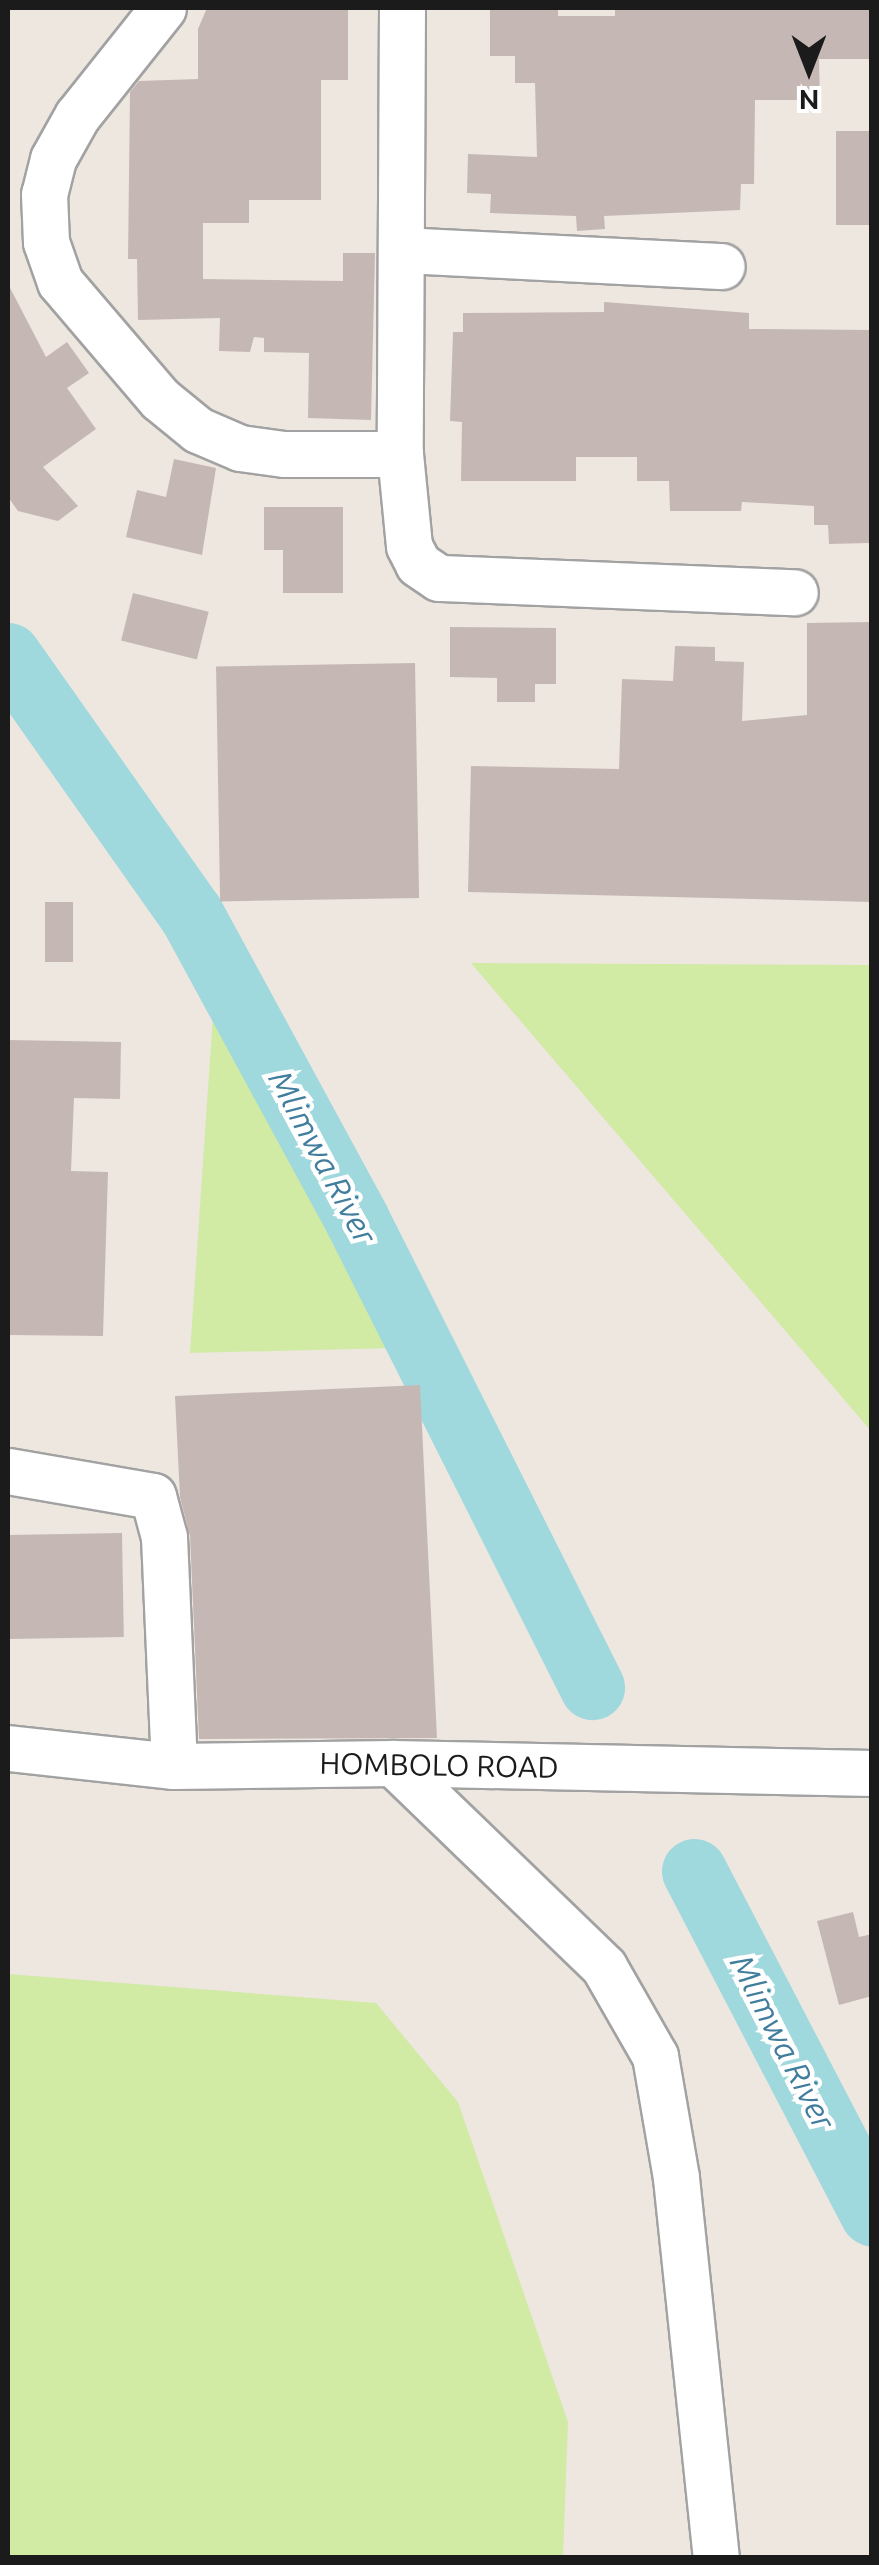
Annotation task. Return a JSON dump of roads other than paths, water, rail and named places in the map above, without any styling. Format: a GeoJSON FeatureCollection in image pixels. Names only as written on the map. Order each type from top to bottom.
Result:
{"type":"FeatureCollection","features":[{"type":"Feature","properties":{"kind":"street"},"geometry":{"type":"LineString","coordinates":[[162,8],[77,116],[54,159],[44,194],[46,242],[60,282],[148,386],[198,430],[240,448],[284,454],[400,454]]}},
{"type":"Feature","properties":{"kind":"street"},"geometry":{"type":"LineString","coordinates":[[402,8],[400,454],[409,546],[418,564],[439,578],[795,592]]}},
{"type":"Feature","properties":{"kind":"street"},"geometry":{"type":"LineString","coordinates":[[403,250],[722,266]]}},
{"type":"Feature","properties":{"kind":"street"},"geometry":{"type":"LineString","coordinates":[[8,1472],[154,1496],[164,1537],[174,1766]]}},
{"type":"Feature","properties":{"kind":"street","name":"HOMBOLO ROAD"},"geometry":{"type":"LineString","coordinates":[[8,1748],[174,1766],[392,1763],[872,1773]]}},
{"type":"Feature","properties":{"kind":"street"},"geometry":{"type":"LineString","coordinates":[[392,1763],[604,1967],[655,2056],[676,2178],[716,2558]]}},
{"type":"Feature","properties":{"kind":"waterway","name":"Mlimwa River"},"geometry":{"type":"LineString","coordinates":[[8,655],[191,914],[357,1220],[592,1687]]}},
{"type":"Feature","properties":{"kind":"waterway","name":"Mlimwa River"},"geometry":{"type":"LineString","coordinates":[[694,1871],[872,2213]]}}]}
